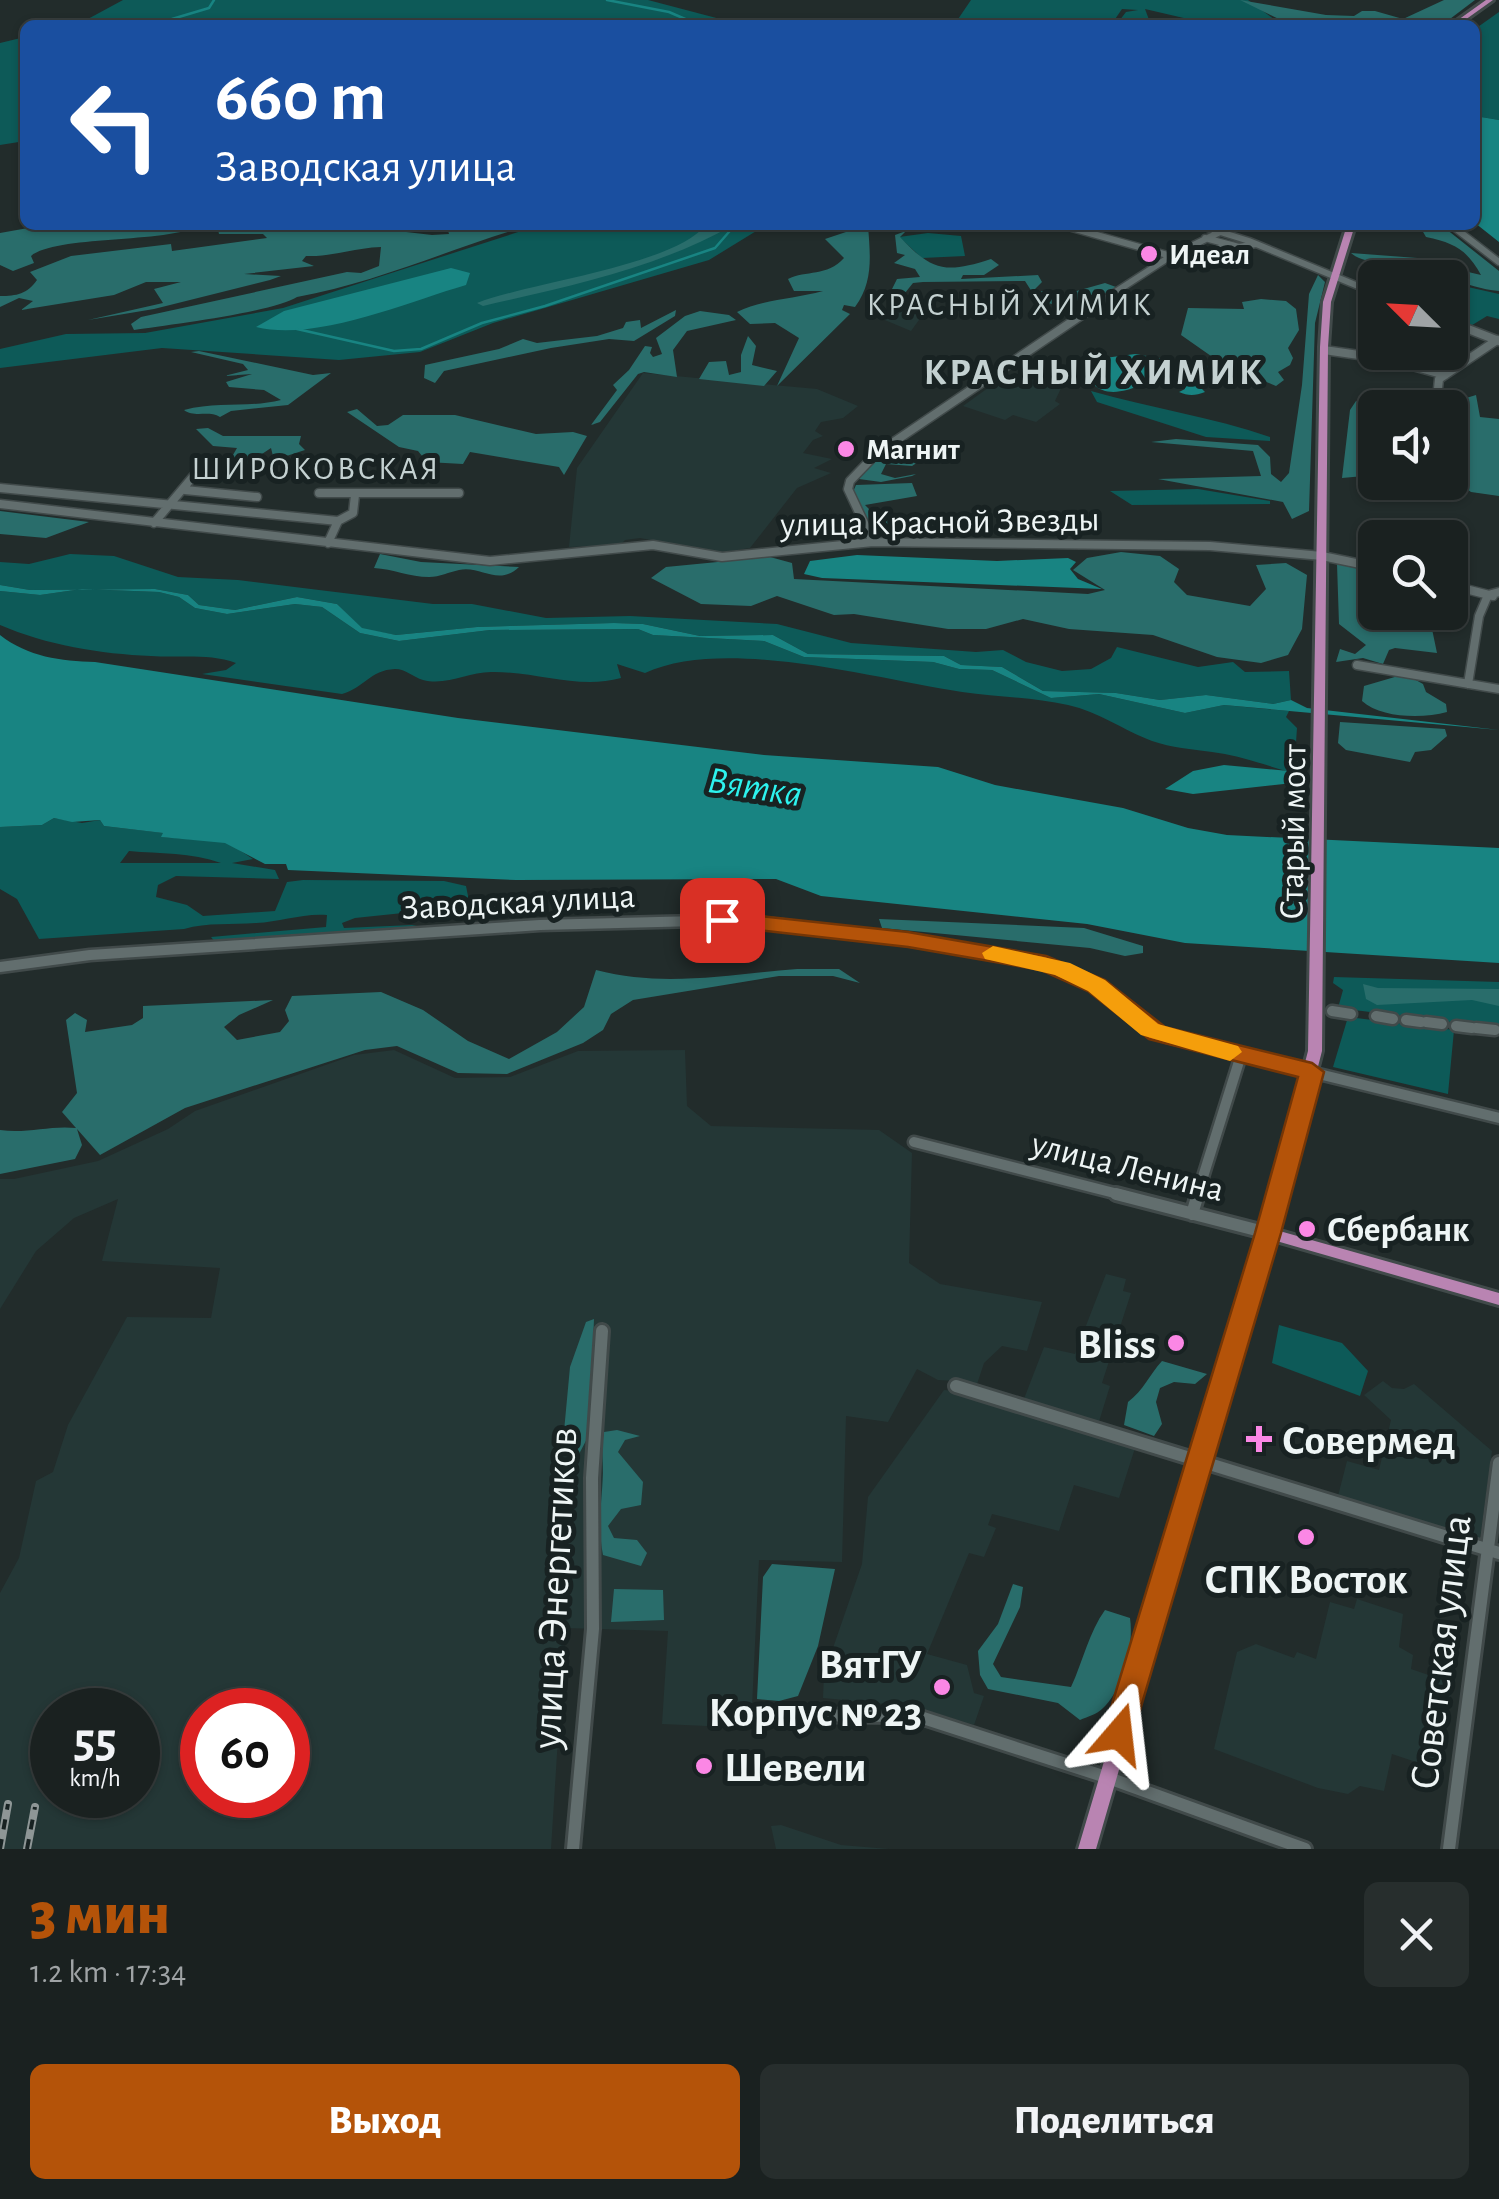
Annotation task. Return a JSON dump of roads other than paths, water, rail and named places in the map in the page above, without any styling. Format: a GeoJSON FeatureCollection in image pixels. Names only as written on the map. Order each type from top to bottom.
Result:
{"type":"FeatureCollection","features":[{"type":"Feature","properties":{"kind":"main road"},"geometry":{"type":"LineString","coordinates":[[1461,20],[1490,0]]}},
{"type":"Feature","properties":{"kind":"main road","name":"Старый мост"},"geometry":{"type":"LineString","coordinates":[[1087,1849],[1312,1072],[1318,1001],[1324,350],[1333,277],[1349,230]]}},
{"type":"Feature","properties":{"kind":"main road","name":"улица Ленина"},"geometry":{"type":"LineString","coordinates":[[1268,1233],[1499,1299]]}},
{"type":"Feature","properties":{"kind":"street"},"geometry":{"type":"LineString","coordinates":[[1078,230],[1196,262],[1224,244]]}},
{"type":"Feature","properties":{"kind":"street"},"geometry":{"type":"LineString","coordinates":[[872,542],[848,489],[866,462],[995,371],[1169,257],[1220,230]]}},
{"type":"Feature","properties":{"kind":"street"},"geometry":{"type":"LineString","coordinates":[[1224,230],[1358,287]]}},
{"type":"Feature","properties":{"kind":"street"},"geometry":{"type":"LineString","coordinates":[[1457,230],[1499,262]]}},
{"type":"Feature","properties":{"kind":"street"},"geometry":{"type":"LineString","coordinates":[[1205,238],[1244,248],[1256,244]]}},
{"type":"Feature","properties":{"kind":"street"},"geometry":{"type":"LineString","coordinates":[[1468,329],[1498,340]]}},
{"type":"Feature","properties":{"kind":"street"},"geometry":{"type":"LineString","coordinates":[[1437,390],[1438,380],[1498,340]]}},
{"type":"Feature","properties":{"kind":"street"},"geometry":{"type":"LineString","coordinates":[[1324,350],[1445,375]]}},
{"type":"Feature","properties":{"kind":"street"},"geometry":{"type":"LineString","coordinates":[[154,523],[196,473]]}},
{"type":"Feature","properties":{"kind":"street"},"geometry":{"type":"LineString","coordinates":[[0,488],[338,521],[353,514],[356,495]]}},
{"type":"Feature","properties":{"kind":"street"},"geometry":{"type":"LineString","coordinates":[[185,490],[257,496]]}},
{"type":"Feature","properties":{"kind":"street"},"geometry":{"type":"LineString","coordinates":[[319,493],[459,493]]}},
{"type":"Feature","properties":{"kind":"street","name":"улица Красной Звезды"},"geometry":{"type":"LineString","coordinates":[[0,504],[490,562],[630,551],[654,545],[722,557],[872,542],[1210,546],[1322,556],[1358,563]]}},
{"type":"Feature","properties":{"kind":"street"},"geometry":{"type":"LineString","coordinates":[[328,544],[338,521]]}},
{"type":"Feature","properties":{"kind":"street"},"geometry":{"type":"LineString","coordinates":[[1468,590],[1499,595]]}},
{"type":"Feature","properties":{"kind":"street"},"geometry":{"type":"LineString","coordinates":[[1468,684],[1479,616],[1488,595]]}},
{"type":"Feature","properties":{"kind":"street"},"geometry":{"type":"LineString","coordinates":[[1356,664],[1499,689]]}},
{"type":"Feature","properties":{"kind":"street","name":"Заводская улица"},"geometry":{"type":"LineString","coordinates":[[0,967],[103,954],[540,926],[737,920],[908,940],[1046,963],[1096,986],[1158,1033],[1499,1118]]}},
{"type":"Feature","properties":{"kind":"street"},"geometry":{"type":"LineString","coordinates":[[1332,1011],[1442,1024]]}},
{"type":"Feature","properties":{"kind":"street"},"geometry":{"type":"LineString","coordinates":[[1456,1026],[1495,1030]]}},
{"type":"Feature","properties":{"kind":"street"},"geometry":{"type":"LineString","coordinates":[[1192,1214],[1241,1055]]}},
{"type":"Feature","properties":{"kind":"street","name":"улица Ленина"},"geometry":{"type":"LineString","coordinates":[[914,1142],[1268,1233]]}},
{"type":"Feature","properties":{"kind":"street","name":"улица Энергетиков"},"geometry":{"type":"LineString","coordinates":[[572,1849],[593,1628],[592,1478],[602,1331]]}},
{"type":"Feature","properties":{"kind":"street"},"geometry":{"type":"LineString","coordinates":[[956,1386],[1494,1552]]}},
{"type":"Feature","properties":{"kind":"street","name":"Советская улица"},"geometry":{"type":"LineString","coordinates":[[1449,1849],[1494,1552],[1499,1463]]}},
{"type":"Feature","properties":{"kind":"street"},"geometry":{"type":"LineString","coordinates":[[740,1715],[917,1716],[1106,1777],[1305,1849]]}},
{"type":"Feature","properties":{"kind":"water"},"geometry":{"type":"Polygon","coordinates":[[[1480,117],[1499,120],[1499,242],[1480,227],[1480,117]]]}},
{"type":"Feature","properties":{"kind":"water"},"geometry":{"type":"Polygon","coordinates":[[[451,268],[470,273],[466,285],[333,325],[280,330],[256,327],[284,311],[451,268]]]}},
{"type":"Feature","properties":{"kind":"water"},"geometry":{"type":"Polygon","coordinates":[[[1135,354],[1164,359],[1164,373],[1129,389],[1110,392],[1093,384],[1083,371],[1097,359],[1135,354]]]}},
{"type":"Feature","properties":{"kind":"water"},"geometry":{"type":"Polygon","coordinates":[[[1191,365],[1227,371],[1235,378],[1202,389],[1205,392],[1198,394],[1179,392],[1185,389],[1185,383],[1177,377],[1191,365]]]}},
{"type":"Feature","properties":{"kind":"water"},"geometry":{"type":"Polygon","coordinates":[[[857,555],[997,561],[1068,558],[1076,562],[1070,569],[1078,579],[1102,589],[822,578],[804,574],[810,561],[857,555]]]}},
{"type":"Feature","properties":{"kind":"water"},"geometry":{"type":"Polygon","coordinates":[[[0,585],[30,590],[78,590],[40,595],[0,591],[0,585]]]}},
{"type":"Feature","properties":{"kind":"water"},"geometry":{"type":"Polygon","coordinates":[[[94,589],[155,589],[188,595],[199,605],[235,610],[297,597],[337,604],[362,628],[396,635],[477,627],[614,623],[643,624],[700,636],[773,635],[808,654],[944,656],[961,665],[1002,667],[1043,691],[1116,693],[1160,700],[1206,695],[1273,704],[1291,700],[1307,708],[1499,730],[1224,705],[1185,713],[1099,694],[1051,698],[992,670],[959,669],[933,662],[804,657],[764,641],[653,635],[638,629],[490,630],[399,641],[360,633],[322,607],[295,604],[227,614],[195,608],[179,597],[159,592],[94,589]]]}},
{"type":"Feature","properties":{"kind":"water","name":"Вятка"},"geometry":{"type":"Polygon","coordinates":[[[0,635],[33,653],[57,659],[458,718],[764,755],[938,767],[995,785],[1123,808],[1188,828],[1227,835],[1499,848],[1499,963],[1185,943],[1087,924],[821,896],[776,879],[516,880],[288,870],[286,864],[265,864],[225,843],[161,837],[163,833],[104,826],[100,820],[72,822],[54,818],[42,825],[0,827],[0,635]]]}},
{"type":"Feature","properties":{"kind":"water"},"geometry":{"type":"Polygon","coordinates":[[[1224,765],[1300,772],[1306,778],[1302,782],[1193,794],[1165,789],[1193,771],[1224,765]]]}},
{"type":"Feature","properties":{"kind":"waterway"},"geometry":{"type":"LineString","coordinates":[[172,19],[209,8],[214,0]]}},
{"type":"Feature","properties":{"kind":"waterway"},"geometry":{"type":"LineString","coordinates":[[607,0],[669,12],[687,20]]}},
{"type":"Feature","properties":{"kind":"waterway"},"geometry":{"type":"LineString","coordinates":[[297,329],[394,351],[421,349],[482,323],[545,306],[715,248],[731,230]]}},
{"type":"Feature","properties":{"kind":"railway"},"geometry":{"type":"LineString","coordinates":[[0,1849],[8,1804]]}},
{"type":"Feature","properties":{"kind":"railway"},"geometry":{"type":"LineString","coordinates":[[27,1849],[33,1818]]}},
{"type":"Feature","properties":{"kind":"place","name":"Идеал"},"geometry":{"type":"Point","coordinates":[1149,254]}},
{"type":"Feature","properties":{"kind":"place","name":"Магнит"},"geometry":{"type":"Point","coordinates":[846,449]}},
{"type":"Feature","properties":{"kind":"place","name":"Сбербанк"},"geometry":{"type":"Point","coordinates":[1307,1229]}},
{"type":"Feature","properties":{"kind":"place","name":"Bliss"},"geometry":{"type":"Point","coordinates":[1176,1343]}},
{"type":"Feature","properties":{"kind":"place","name":"Совермед"},"geometry":{"type":"Point","coordinates":[1259,1439]}},
{"type":"Feature","properties":{"kind":"place","name":"СПК Восток"},"geometry":{"type":"Point","coordinates":[1306,1537]}},
{"type":"Feature","properties":{"kind":"place","name":"ВятГУ Корпус № 23"},"geometry":{"type":"Point","coordinates":[942,1687]}},
{"type":"Feature","properties":{"kind":"place","name":"Шевели"},"geometry":{"type":"Point","coordinates":[704,1766]}},
{"type":"Feature","properties":{"kind":"district","name":"КРАСНЫЙ ХИМИК"},"geometry":{"type":"Point","coordinates":[1010,304]}},
{"type":"Feature","properties":{"kind":"district","name":"КРАСНЫЙ ХИМИК"},"geometry":{"type":"Point","coordinates":[1094,371]}},
{"type":"Feature","properties":{"kind":"district","name":"ШИРОКОВСКАЯ"},"geometry":{"type":"Point","coordinates":[316,468]}}]}
